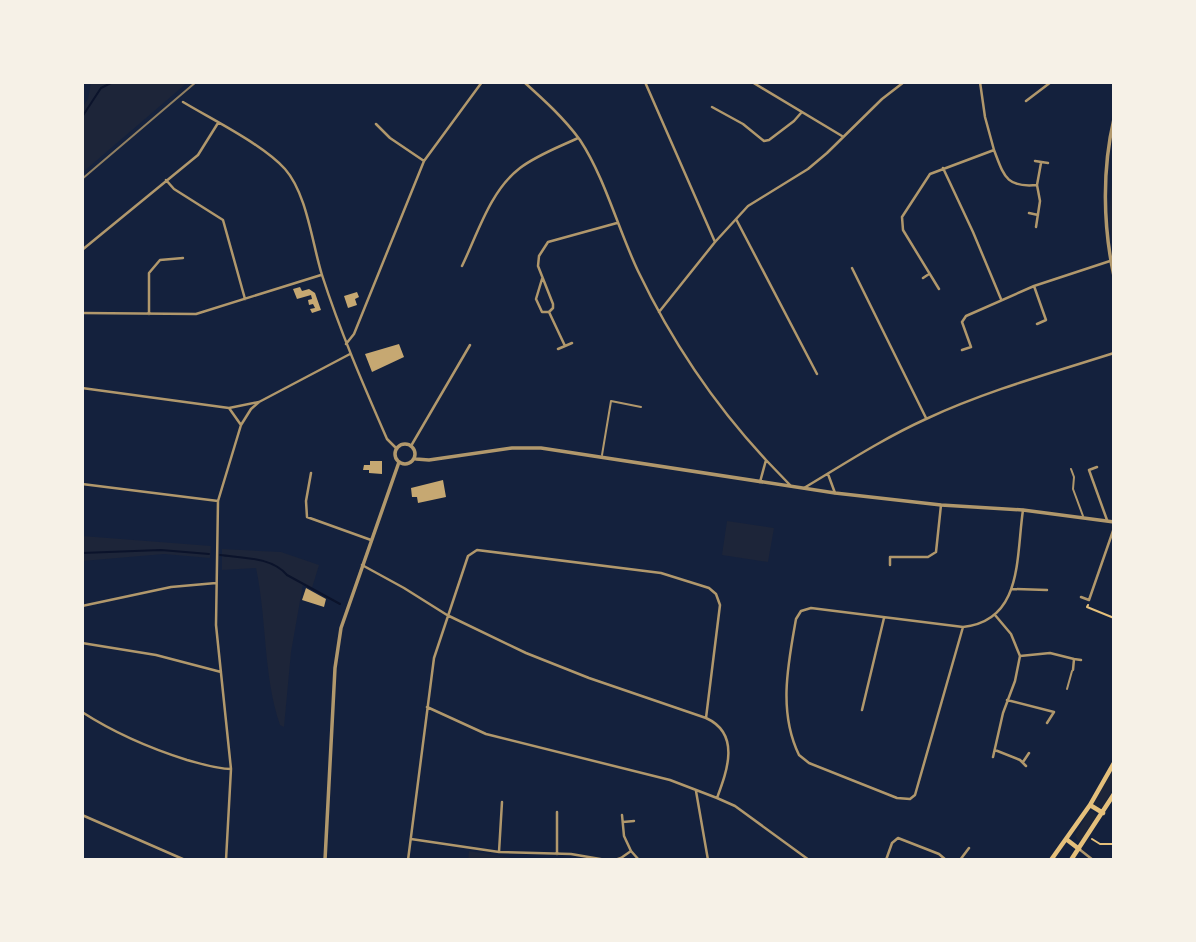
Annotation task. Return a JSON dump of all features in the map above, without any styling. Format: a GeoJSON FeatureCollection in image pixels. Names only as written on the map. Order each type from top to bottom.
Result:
{"type":"FeatureCollection","features":[{"type":"Feature","properties":{"kind":"highway"},"geometry":{"type":"LineString","coordinates":[[1051,860],[1090,805],[1114,763]]}},
{"type":"Feature","properties":{"kind":"highway"},"geometry":{"type":"LineString","coordinates":[[1071,860],[1114,794]]}},
{"type":"Feature","properties":{"kind":"highway"},"geometry":{"type":"LineString","coordinates":[[1090,805],[1103,813]]}},
{"type":"Feature","properties":{"kind":"highway"},"geometry":{"type":"LineString","coordinates":[[1066,839],[1079,849]]}},
{"type":"Feature","properties":{"kind":"street"},"geometry":{"type":"LineString","coordinates":[[346,344],[354,334],[424,161],[482,82]]}},
{"type":"Feature","properties":{"kind":"street"},"geometry":{"type":"LineString","coordinates":[[524,82],[562,117],[589,155],[617,223],[659,312],[717,404],[791,486]]}},
{"type":"Feature","properties":{"kind":"street"},"geometry":{"type":"LineString","coordinates":[[645,82],[715,242]]}},
{"type":"Feature","properties":{"kind":"street"},"geometry":{"type":"LineString","coordinates":[[752,82],[843,137]]}},
{"type":"Feature","properties":{"kind":"street"},"geometry":{"type":"LineString","coordinates":[[659,312],[736,219],[760,197],[808,169],[882,99],[904,82]]}},
{"type":"Feature","properties":{"kind":"street"},"geometry":{"type":"LineString","coordinates":[[980,82],[985,117],[1003,173],[1011,183],[1018,186],[1037,184]]}},
{"type":"Feature","properties":{"kind":"street"},"geometry":{"type":"LineString","coordinates":[[1026,101],[1051,82]]}},
{"type":"Feature","properties":{"kind":"street"},"geometry":{"type":"LineString","coordinates":[[183,102],[271,156],[286,170],[303,209],[346,344],[387,439],[396,448]]}},
{"type":"Feature","properties":{"kind":"street"},"geometry":{"type":"LineString","coordinates":[[712,107],[743,124],[764,141],[783,130],[801,113]]}},
{"type":"Feature","properties":{"kind":"street"},"geometry":{"type":"LineString","coordinates":[[1114,119],[1109,146],[1107,236],[1114,276]]}},
{"type":"Feature","properties":{"kind":"street"},"geometry":{"type":"LineString","coordinates":[[82,250],[198,155],[218,123]]}},
{"type":"Feature","properties":{"kind":"street"},"geometry":{"type":"LineString","coordinates":[[376,124],[390,138],[424,161]]}},
{"type":"Feature","properties":{"kind":"street"},"geometry":{"type":"LineString","coordinates":[[462,266],[496,195],[506,181],[531,161],[578,138]]}},
{"type":"Feature","properties":{"kind":"street"},"geometry":{"type":"LineString","coordinates":[[1109,146],[1114,140]]}},
{"type":"Feature","properties":{"kind":"street"},"geometry":{"type":"LineString","coordinates":[[939,289],[915,253],[901,221],[926,177],[994,150]]}},
{"type":"Feature","properties":{"kind":"street"},"geometry":{"type":"LineString","coordinates":[[1035,161],[1048,163]]}},
{"type":"Feature","properties":{"kind":"street"},"geometry":{"type":"LineString","coordinates":[[1035,227],[1040,201],[1037,184],[1041,163]]}},
{"type":"Feature","properties":{"kind":"street"},"geometry":{"type":"LineString","coordinates":[[943,168],[1001,299]]}},
{"type":"Feature","properties":{"kind":"street"},"geometry":{"type":"LineString","coordinates":[[166,180],[223,220],[245,299]]}},
{"type":"Feature","properties":{"kind":"street"},"geometry":{"type":"LineString","coordinates":[[1029,213],[1038,215]]}},
{"type":"Feature","properties":{"kind":"street"},"geometry":{"type":"LineString","coordinates":[[736,219],[817,374]]}},
{"type":"Feature","properties":{"kind":"street"},"geometry":{"type":"LineString","coordinates":[[542,279],[536,299],[542,312],[549,312],[553,304],[542,279],[538,261],[548,242],[617,223]]}},
{"type":"Feature","properties":{"kind":"street"},"geometry":{"type":"LineString","coordinates":[[149,314],[149,273],[160,260],[183,258]]}},
{"type":"Feature","properties":{"kind":"street"},"geometry":{"type":"LineString","coordinates":[[962,350],[971,347],[962,322],[966,316],[1034,286],[1110,261]]}},
{"type":"Feature","properties":{"kind":"street"},"geometry":{"type":"LineString","coordinates":[[852,268],[926,419]]}},
{"type":"Feature","properties":{"kind":"street"},"geometry":{"type":"LineString","coordinates":[[82,313],[196,314],[322,274]]}},
{"type":"Feature","properties":{"kind":"street"},"geometry":{"type":"LineString","coordinates":[[923,278],[929,274]]}},
{"type":"Feature","properties":{"kind":"street"},"geometry":{"type":"LineString","coordinates":[[1034,286],[1046,320],[1037,324]]}},
{"type":"Feature","properties":{"kind":"street"},"geometry":{"type":"LineString","coordinates":[[549,312],[565,346]]}},
{"type":"Feature","properties":{"kind":"street"},"geometry":{"type":"LineString","coordinates":[[558,349],[572,344]]}},
{"type":"Feature","properties":{"kind":"street"},"geometry":{"type":"LineString","coordinates":[[411,446],[470,345]]}},
{"type":"Feature","properties":{"kind":"street"},"geometry":{"type":"LineString","coordinates":[[804,488],[926,419],[1028,380],[1114,353]]}},
{"type":"Feature","properties":{"kind":"street"},"geometry":{"type":"LineString","coordinates":[[226,860],[230,769],[216,625],[218,501],[241,425],[251,409],[259,402],[350,354]]}},
{"type":"Feature","properties":{"kind":"street"},"geometry":{"type":"LineString","coordinates":[[82,388],[229,408],[259,402]]}},
{"type":"Feature","properties":{"kind":"street"},"geometry":{"type":"LineString","coordinates":[[229,408],[241,425]]}},
{"type":"Feature","properties":{"kind":"street"},"geometry":{"type":"LineString","coordinates":[[416,459],[416,453],[411,446],[404,444],[396,448],[394,456],[407,465],[416,459],[429,460],[512,448],[541,448],[835,493],[941,505],[1023,510],[1114,522]]}},
{"type":"Feature","properties":{"kind":"street"},"geometry":{"type":"LineString","coordinates":[[760,482],[766,460]]}},
{"type":"Feature","properties":{"kind":"street"},"geometry":{"type":"LineString","coordinates":[[325,860],[337,651],[341,628],[399,462]]}},
{"type":"Feature","properties":{"kind":"street"},"geometry":{"type":"LineString","coordinates":[[1097,467],[1089,470],[1107,520]]}},
{"type":"Feature","properties":{"kind":"street"},"geometry":{"type":"LineString","coordinates":[[311,473],[306,501],[307,517],[371,540]]}},
{"type":"Feature","properties":{"kind":"street"},"geometry":{"type":"LineString","coordinates":[[828,474],[835,493]]}},
{"type":"Feature","properties":{"kind":"street"},"geometry":{"type":"LineString","coordinates":[[82,484],[218,501]]}},
{"type":"Feature","properties":{"kind":"street"},"geometry":{"type":"LineString","coordinates":[[890,565],[890,557],[928,556],[936,552],[941,505]]}},
{"type":"Feature","properties":{"kind":"street"},"geometry":{"type":"LineString","coordinates":[[963,627],[918,789],[910,799],[803,760],[795,747],[787,712],[788,669],[796,619],[801,611],[811,608],[963,627],[982,623],[1006,604],[1012,589],[1023,510]]}},
{"type":"Feature","properties":{"kind":"street"},"geometry":{"type":"LineString","coordinates":[[1081,597],[1089,600],[1114,528]]}},
{"type":"Feature","properties":{"kind":"street"},"geometry":{"type":"LineString","coordinates":[[408,860],[434,658],[468,556],[477,550],[661,573],[701,584],[716,594],[720,605],[706,718]]}},
{"type":"Feature","properties":{"kind":"street"},"geometry":{"type":"LineString","coordinates":[[362,565],[447,615],[526,653],[589,678],[706,718],[722,731],[729,749],[728,766],[717,798]]}},
{"type":"Feature","properties":{"kind":"street"},"geometry":{"type":"LineString","coordinates":[[82,606],[171,587],[216,583]]}},
{"type":"Feature","properties":{"kind":"street"},"geometry":{"type":"LineString","coordinates":[[1012,589],[1047,590]]}},
{"type":"Feature","properties":{"kind":"street"},"geometry":{"type":"LineString","coordinates":[[993,757],[1020,656],[1011,634],[995,615]]}},
{"type":"Feature","properties":{"kind":"street"},"geometry":{"type":"LineString","coordinates":[[862,710],[884,618]]}},
{"type":"Feature","properties":{"kind":"street"},"geometry":{"type":"LineString","coordinates":[[82,643],[156,655],[221,673]]}},
{"type":"Feature","properties":{"kind":"street"},"geometry":{"type":"LineString","coordinates":[[1020,656],[1050,653],[1081,660]]}},
{"type":"Feature","properties":{"kind":"street"},"geometry":{"type":"LineString","coordinates":[[1073,670],[1074,659]]}},
{"type":"Feature","properties":{"kind":"street"},"geometry":{"type":"LineString","coordinates":[[1007,700],[1059,713]]}},
{"type":"Feature","properties":{"kind":"street"},"geometry":{"type":"LineString","coordinates":[[427,706],[485,734],[670,780],[717,798],[735,806],[809,860]]}},
{"type":"Feature","properties":{"kind":"street"},"geometry":{"type":"LineString","coordinates":[[82,712],[111,731],[152,749],[230,769]]}},
{"type":"Feature","properties":{"kind":"street"},"geometry":{"type":"LineString","coordinates":[[1047,723],[1054,712]]}},
{"type":"Feature","properties":{"kind":"street"},"geometry":{"type":"LineString","coordinates":[[995,750],[1004,752],[1026,766]]}},
{"type":"Feature","properties":{"kind":"street"},"geometry":{"type":"LineString","coordinates":[[1022,762],[1029,753]]}},
{"type":"Feature","properties":{"kind":"street"},"geometry":{"type":"LineString","coordinates":[[696,790],[708,860]]}},
{"type":"Feature","properties":{"kind":"street"},"geometry":{"type":"LineString","coordinates":[[499,852],[502,802]]}},
{"type":"Feature","properties":{"kind":"street"},"geometry":{"type":"LineString","coordinates":[[557,812],[557,853]]}},
{"type":"Feature","properties":{"kind":"street"},"geometry":{"type":"LineString","coordinates":[[82,815],[184,860]]}},
{"type":"Feature","properties":{"kind":"street"},"geometry":{"type":"LineString","coordinates":[[622,815],[624,836],[639,860]]}},
{"type":"Feature","properties":{"kind":"street"},"geometry":{"type":"LineString","coordinates":[[623,822],[634,821]]}},
{"type":"Feature","properties":{"kind":"street"},"geometry":{"type":"LineString","coordinates":[[886,860],[892,843],[898,838],[939,854],[946,860]]}},
{"type":"Feature","properties":{"kind":"street"},"geometry":{"type":"LineString","coordinates":[[411,839],[499,852],[557,853],[606,860]]}},
{"type":"Feature","properties":{"kind":"street"},"geometry":{"type":"LineString","coordinates":[[960,860],[968,848]]}},
{"type":"Feature","properties":{"kind":"street"},"geometry":{"type":"LineString","coordinates":[[1079,849],[1093,860]]}},
{"type":"Feature","properties":{"kind":"street"},"geometry":{"type":"LineString","coordinates":[[615,860],[631,851]]}},
{"type":"Feature","properties":{"kind":"lane"},"geometry":{"type":"LineString","coordinates":[[602,456],[611,401],[641,407]]}},
{"type":"Feature","properties":{"kind":"lane"},"geometry":{"type":"LineString","coordinates":[[1071,470],[1074,477],[1073,489],[1083,517]]}},
{"type":"Feature","properties":{"kind":"lane"},"geometry":{"type":"LineString","coordinates":[[1067,689],[1073,670]]}},
{"type":"Feature","properties":{"kind":"path"},"geometry":{"type":"LineString","coordinates":[[1089,600],[1087,607],[1114,618]]}},
{"type":"Feature","properties":{"kind":"path"},"geometry":{"type":"LineString","coordinates":[[1088,837],[1100,844],[1114,844]]}},
{"type":"Feature","properties":{"kind":"shaded area"},"geometry":{"type":"Polygon","coordinates":[[[91,82],[188,82],[82,173],[82,108],[88,99],[91,82]]]}},
{"type":"Feature","properties":{"kind":"shaded area"},"geometry":{"type":"Polygon","coordinates":[[[1114,181],[1114,260],[1109,218],[1114,181]]]}},
{"type":"Feature","properties":{"kind":"shaded area"},"geometry":{"type":"Polygon","coordinates":[[[727,521],[774,528],[768,562],[722,555],[727,521]]]}},
{"type":"Feature","properties":{"kind":"shaded area"},"geometry":{"type":"Polygon","coordinates":[[[82,536],[211,546],[210,558],[164,554],[82,561],[82,536]]]}},
{"type":"Feature","properties":{"kind":"shaded area"},"geometry":{"type":"Polygon","coordinates":[[[222,549],[281,552],[319,565],[312,588],[303,584],[291,652],[284,727],[280,725],[271,687],[256,568],[222,570],[222,549]]]}},
{"type":"Feature","properties":{"kind":"shaded area"},"geometry":{"type":"Polygon","coordinates":[[[1114,767],[1114,787],[1103,807],[1098,808],[1094,801],[1114,767]]]}},
{"type":"Feature","properties":{"kind":"shaded area"},"geometry":{"type":"Polygon","coordinates":[[[1089,811],[1093,811],[1097,816],[1078,841],[1075,835],[1089,811]]]}},
{"type":"Feature","properties":{"kind":"shaded area"},"geometry":{"type":"Polygon","coordinates":[[[469,851],[525,860],[468,860],[469,851]]]}},
{"type":"Feature","properties":{"kind":"building"},"geometry":{"type":"Polygon","coordinates":[[[300,287],[302,291],[309,289],[315,293],[321,310],[312,313],[310,309],[315,308],[313,304],[309,305],[308,300],[312,299],[311,295],[297,299],[293,289],[300,287]]]}},
{"type":"Feature","properties":{"kind":"building"},"geometry":{"type":"Polygon","coordinates":[[[357,292],[357,305],[348,308],[344,296],[357,292]]]}},
{"type":"Feature","properties":{"kind":"building"},"geometry":{"type":"Polygon","coordinates":[[[399,344],[404,357],[372,372],[365,354],[399,344]]]}},
{"type":"Feature","properties":{"kind":"building"},"geometry":{"type":"Polygon","coordinates":[[[370,461],[382,461],[382,474],[363,470],[364,465],[370,465],[370,461]]]}},
{"type":"Feature","properties":{"kind":"building"},"geometry":{"type":"Polygon","coordinates":[[[443,480],[446,497],[418,503],[417,497],[412,497],[411,488],[443,480]]]}},
{"type":"Feature","properties":{"kind":"building"},"geometry":{"type":"Polygon","coordinates":[[[306,588],[326,599],[324,607],[302,600],[306,588]]]}},
{"type":"Feature","properties":{"kind":"waterway"},"geometry":{"type":"LineString","coordinates":[[82,117],[101,88],[113,82]]}},
{"type":"Feature","properties":{"kind":"waterway"},"geometry":{"type":"LineString","coordinates":[[82,553],[161,550],[209,554]]}},
{"type":"Feature","properties":{"kind":"waterway"},"geometry":{"type":"LineString","coordinates":[[220,555],[256,559],[273,565],[340,604]]}},
{"type":"Feature","properties":{"kind":"railway"},"geometry":{"type":"LineString","coordinates":[[82,179],[196,82]]}}]}
